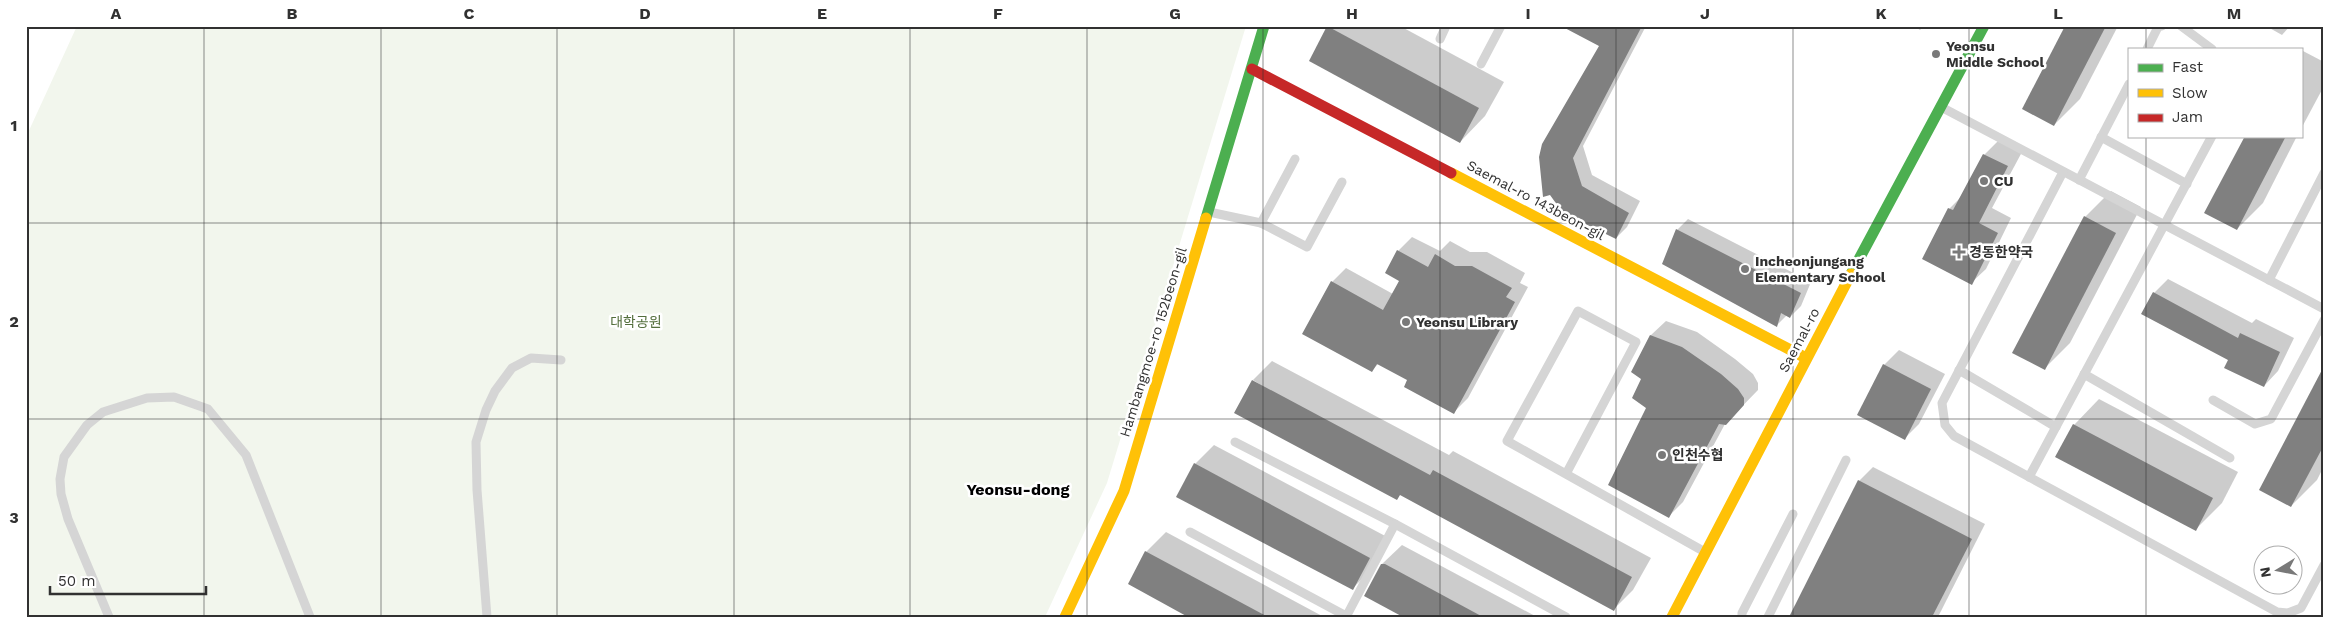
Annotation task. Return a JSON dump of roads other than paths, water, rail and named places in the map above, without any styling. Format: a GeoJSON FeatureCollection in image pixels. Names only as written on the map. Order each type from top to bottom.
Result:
{"type":"FeatureCollection","features":[{"type":"Feature","properties":{"kind":"street","name":"Hambangmoe-ro 152beon-gil"},"geometry":{"type":"LineString","coordinates":[[1064,617],[1124,490],[1264,26]]}},
{"type":"Feature","properties":{"kind":"street","name":"Saemal-ro"},"geometry":{"type":"LineString","coordinates":[[1672,617],[1806,358],[1984,26]]}},
{"type":"Feature","properties":{"kind":"street","name":"Saemal-ro 143beon-gil"},"geometry":{"type":"LineString","coordinates":[[1252,69],[1806,358]]}},
{"type":"Feature","properties":{"kind":"lane"},"geometry":{"type":"LineString","coordinates":[[1440,39],[1446,26]]}},
{"type":"Feature","properties":{"kind":"lane"},"geometry":{"type":"LineString","coordinates":[[1481,64],[1501,26]]}},
{"type":"Feature","properties":{"kind":"lane"},"geometry":{"type":"LineString","coordinates":[[2148,48],[2158,27],[2162,26]]}},
{"type":"Feature","properties":{"kind":"lane"},"geometry":{"type":"LineString","coordinates":[[2181,26],[2211,48]]}},
{"type":"Feature","properties":{"kind":"lane"},"geometry":{"type":"LineString","coordinates":[[2079,180],[2128,86]]}},
{"type":"Feature","properties":{"kind":"lane"},"geometry":{"type":"LineString","coordinates":[[1940,107],[2324,309]]}},
{"type":"Feature","properties":{"kind":"lane"},"geometry":{"type":"LineString","coordinates":[[2101,137],[2187,184]]}},
{"type":"Feature","properties":{"kind":"lane"},"geometry":{"type":"LineString","coordinates":[[2028,477],[2211,138]]}},
{"type":"Feature","properties":{"kind":"lane"},"geometry":{"type":"LineString","coordinates":[[1262,223],[1295,159]]}},
{"type":"Feature","properties":{"kind":"lane"},"geometry":{"type":"LineString","coordinates":[[2063,172],[1942,403],[1945,425],[1954,436],[2277,612],[2288,613],[2301,608],[2324,565]]}},
{"type":"Feature","properties":{"kind":"lane"},"geometry":{"type":"LineString","coordinates":[[2269,280],[2324,173]]}},
{"type":"Feature","properties":{"kind":"lane"},"geometry":{"type":"LineString","coordinates":[[1209,212],[1262,223],[1307,247],[1342,182]]}},
{"type":"Feature","properties":{"kind":"lane"},"geometry":{"type":"LineString","coordinates":[[1566,474],[1636,342],[1578,310],[1507,441],[1566,474],[1706,552]]}},
{"type":"Feature","properties":{"kind":"lane"},"geometry":{"type":"LineString","coordinates":[[2213,400],[2255,424],[2272,420],[2324,320]]}},
{"type":"Feature","properties":{"kind":"lane"},"geometry":{"type":"LineString","coordinates":[[487,617],[477,490],[476,442],[486,410],[495,392],[512,368],[530,358],[561,360]]}},
{"type":"Feature","properties":{"kind":"lane"},"geometry":{"type":"LineString","coordinates":[[1959,370],[2056,427]]}},
{"type":"Feature","properties":{"kind":"lane"},"geometry":{"type":"LineString","coordinates":[[2084,374],[2230,458]]}},
{"type":"Feature","properties":{"kind":"lane"},"geometry":{"type":"LineString","coordinates":[[109,617],[68,519],[61,494],[60,479],[64,457],[87,425],[103,412],[148,398],[174,397],[208,409],[246,455],[310,617]]}},
{"type":"Feature","properties":{"kind":"lane"},"geometry":{"type":"LineString","coordinates":[[1235,442],[1395,524],[1566,617]]}},
{"type":"Feature","properties":{"kind":"lane"},"geometry":{"type":"LineString","coordinates":[[1768,617],[1846,460]]}},
{"type":"Feature","properties":{"kind":"lane"},"geometry":{"type":"LineString","coordinates":[[1742,617],[1742,613],[1793,514]]}},
{"type":"Feature","properties":{"kind":"lane"},"geometry":{"type":"LineString","coordinates":[[1190,532],[1347,616],[1395,524]]}},
{"type":"Feature","properties":{"kind":"place","name":"Yeonsu Middle School"},"geometry":{"type":"Point","coordinates":[1936,54]}},
{"type":"Feature","properties":{"kind":"place","name":"CU"},"geometry":{"type":"Point","coordinates":[1984,181]}},
{"type":"Feature","properties":{"kind":"place","name":"경동한약국"},"geometry":{"type":"Point","coordinates":[1959,252]}},
{"type":"Feature","properties":{"kind":"place","name":"Incheonjungang Elementary School"},"geometry":{"type":"Point","coordinates":[1745,269]}},
{"type":"Feature","properties":{"kind":"place","name":"Yeonsu Library"},"geometry":{"type":"Point","coordinates":[1406,322]}},
{"type":"Feature","properties":{"kind":"place","name":"인천수협"},"geometry":{"type":"Point","coordinates":[1662,455]}},
{"type":"Feature","properties":{"kind":"district","name":"Yeonsu-dong"},"geometry":{"type":"Point","coordinates":[1018,489]}},
{"type":"Feature","properties":{"kind":"park label","name":"대학공원"},"geometry":{"type":"Point","coordinates":[636,322]}}]}
